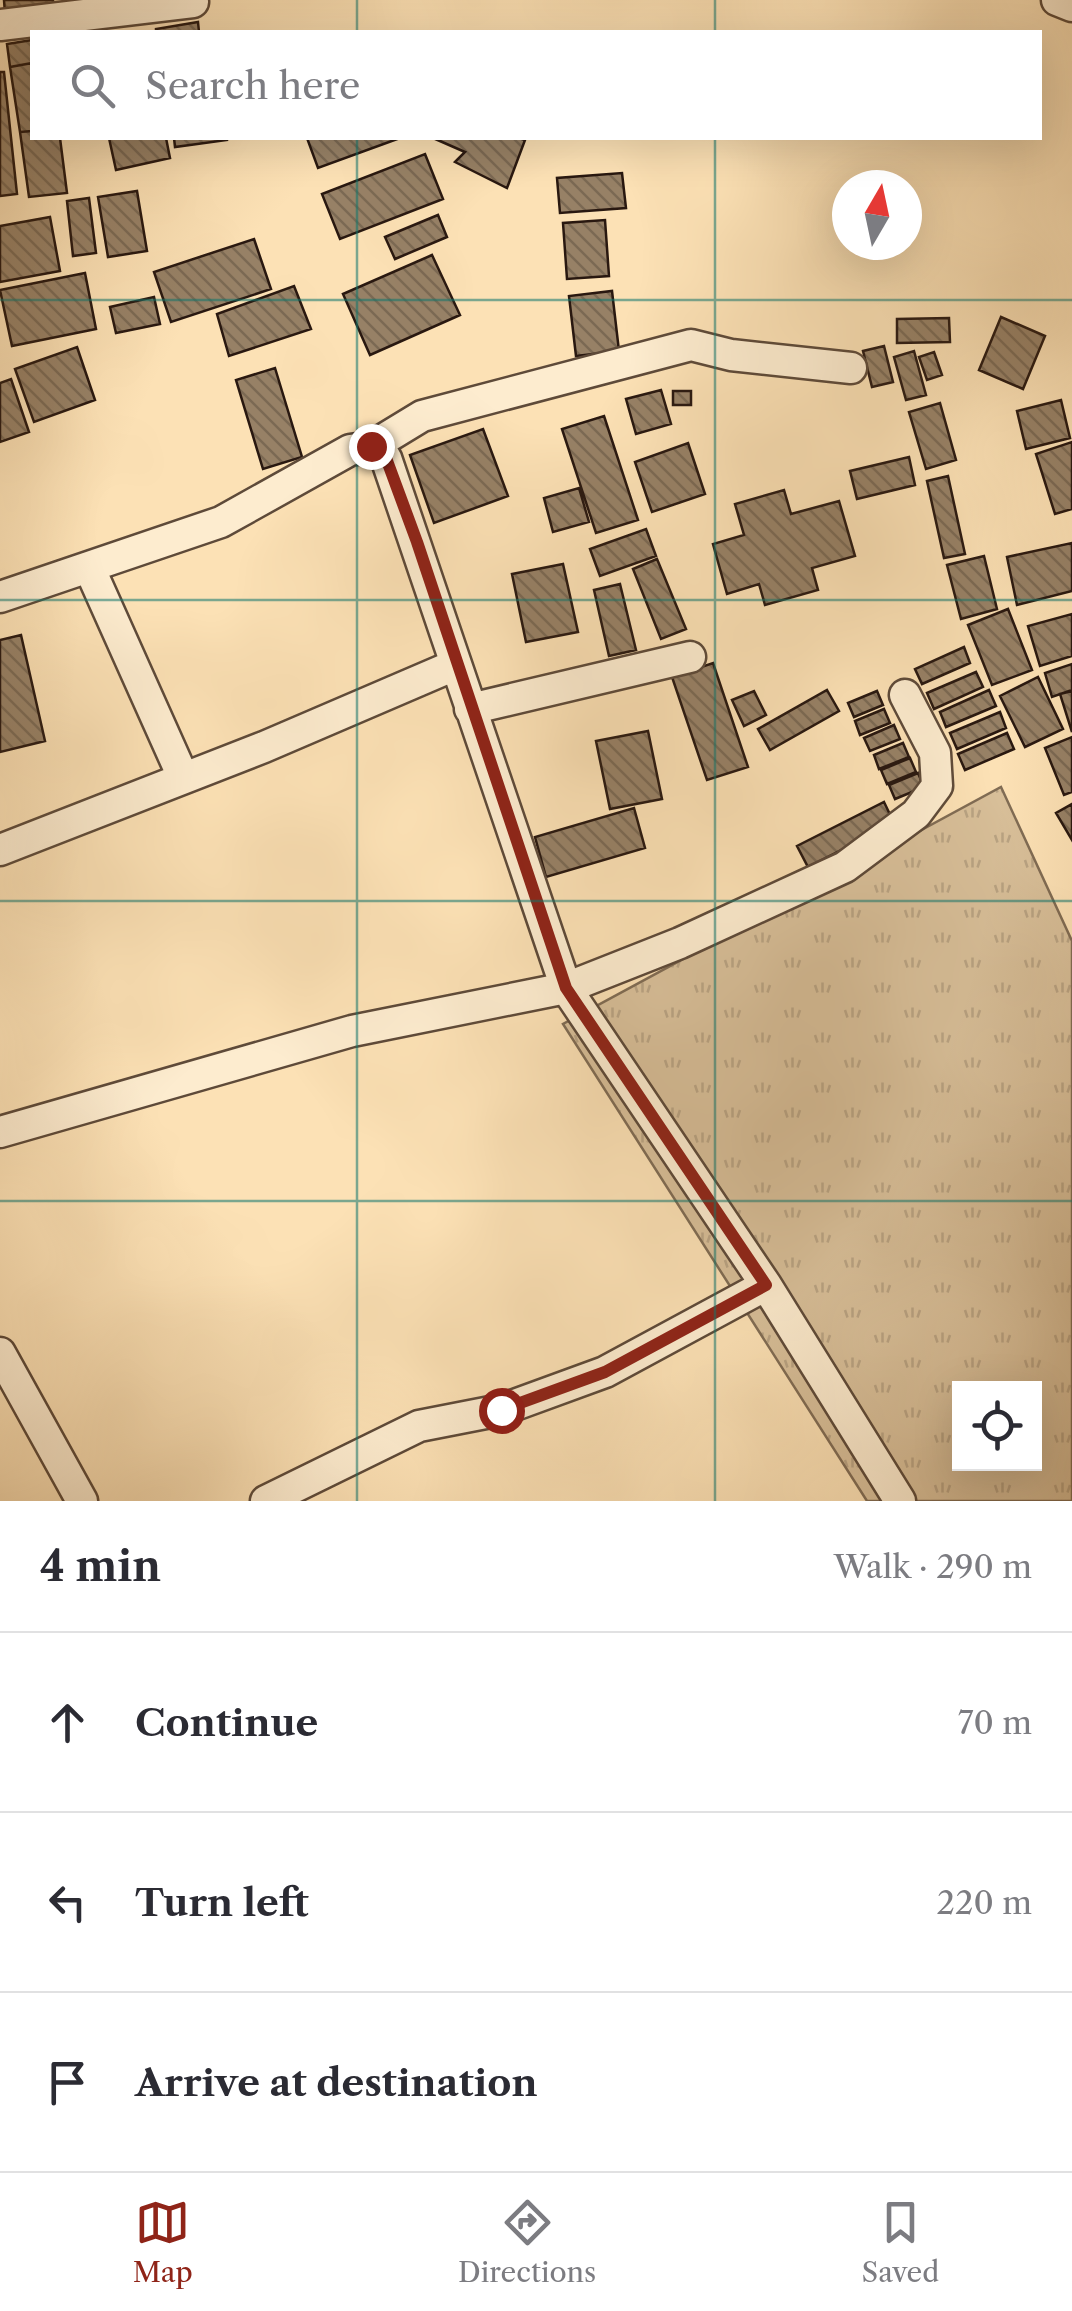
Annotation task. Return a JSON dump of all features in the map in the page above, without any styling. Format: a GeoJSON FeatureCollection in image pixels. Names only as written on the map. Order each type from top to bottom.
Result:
{"type":"FeatureCollection","features":[{"type":"Feature","properties":{"kind":"street"},"geometry":{"type":"LineString","coordinates":[[1057,0],[1072,6]]}},
{"type":"Feature","properties":{"kind":"street"},"geometry":{"type":"LineString","coordinates":[[0,25],[193,2]]}},
{"type":"Feature","properties":{"kind":"street"},"geometry":{"type":"LineString","coordinates":[[0,598],[221,522],[350,450],[371,446],[422,416],[692,345],[731,355],[850,368]]}},
{"type":"Feature","properties":{"kind":"street"},"geometry":{"type":"LineString","coordinates":[[371,446],[386,458],[566,988],[766,1285],[900,1501]]}},
{"type":"Feature","properties":{"kind":"street"},"geometry":{"type":"LineString","coordinates":[[89,567],[183,777]]}},
{"type":"Feature","properties":{"kind":"street"},"geometry":{"type":"LineString","coordinates":[[470,710],[690,656]]}},
{"type":"Feature","properties":{"kind":"street"},"geometry":{"type":"LineString","coordinates":[[0,850],[456,665]]}},
{"type":"Feature","properties":{"kind":"street"},"geometry":{"type":"LineString","coordinates":[[0,1132],[352,1031],[566,988],[680,943],[845,867],[916,814],[937,786],[935,752],[905,695]]}},
{"type":"Feature","properties":{"kind":"street"},"geometry":{"type":"LineString","coordinates":[[266,1501],[419,1426],[501,1410],[605,1372],[766,1285]]}},
{"type":"Feature","properties":{"kind":"street"},"geometry":{"type":"LineString","coordinates":[[5,1373],[82,1501]]}},
{"type":"Feature","properties":{"kind":"green space"},"geometry":{"type":"Polygon","coordinates":[[[1001,787],[1072,941],[1072,1501],[867,1501],[563,1024],[1001,787]]]}},
{"type":"Feature","properties":{"kind":"building"},"geometry":{"type":"Polygon","coordinates":[[[4,0],[53,0],[53,10],[5,14],[4,0]]]}},
{"type":"Feature","properties":{"kind":"building"},"geometry":{"type":"Polygon","coordinates":[[[198,22],[199,30],[156,30],[198,22]]]}},
{"type":"Feature","properties":{"kind":"building"},"geometry":{"type":"Polygon","coordinates":[[[30,40],[30,63],[10,67],[7,44],[30,40]]]}},
{"type":"Feature","properties":{"kind":"building"},"geometry":{"type":"Polygon","coordinates":[[[30,63],[30,131],[20,132],[10,67],[30,63]]]}},
{"type":"Feature","properties":{"kind":"building"},"geometry":{"type":"Polygon","coordinates":[[[0,72],[4,72],[17,194],[0,196],[0,72]]]}},
{"type":"Feature","properties":{"kind":"building"},"geometry":{"type":"Polygon","coordinates":[[[30,131],[30,140],[60,140],[67,193],[29,197],[20,132],[30,131]]]}},
{"type":"Feature","properties":{"kind":"building"},"geometry":{"type":"Polygon","coordinates":[[[109,140],[166,140],[170,158],[116,170],[109,140]]]}},
{"type":"Feature","properties":{"kind":"building"},"geometry":{"type":"Polygon","coordinates":[[[174,140],[227,140],[175,147],[174,140]]]}},
{"type":"Feature","properties":{"kind":"building"},"geometry":{"type":"Polygon","coordinates":[[[308,140],[395,140],[318,168],[308,140]]]}},
{"type":"Feature","properties":{"kind":"building"},"geometry":{"type":"Polygon","coordinates":[[[438,140],[525,140],[507,188],[455,162],[465,152],[438,140]]]}},
{"type":"Feature","properties":{"kind":"building"},"geometry":{"type":"Polygon","coordinates":[[[425,154],[443,199],[340,239],[322,194],[425,154]]]}},
{"type":"Feature","properties":{"kind":"building"},"geometry":{"type":"Polygon","coordinates":[[[622,173],[626,208],[560,213],[557,178],[622,173]]]}},
{"type":"Feature","properties":{"kind":"building"},"geometry":{"type":"Polygon","coordinates":[[[137,191],[147,251],[108,257],[98,197],[137,191]]]}},
{"type":"Feature","properties":{"kind":"building"},"geometry":{"type":"Polygon","coordinates":[[[89,198],[96,253],[73,256],[67,201],[89,198]]]}},
{"type":"Feature","properties":{"kind":"building"},"geometry":{"type":"Polygon","coordinates":[[[438,215],[447,237],[395,259],[385,237],[438,215]]]}},
{"type":"Feature","properties":{"kind":"building"},"geometry":{"type":"Polygon","coordinates":[[[50,217],[60,271],[0,282],[0,226],[50,217]]]}},
{"type":"Feature","properties":{"kind":"building"},"geometry":{"type":"Polygon","coordinates":[[[605,220],[609,276],[567,279],[563,223],[605,220]]]}},
{"type":"Feature","properties":{"kind":"building"},"geometry":{"type":"Polygon","coordinates":[[[254,239],[271,289],[171,322],[154,272],[254,239]]]}},
{"type":"Feature","properties":{"kind":"building"},"geometry":{"type":"Polygon","coordinates":[[[432,255],[460,315],[370,355],[343,294],[432,255]]]}},
{"type":"Feature","properties":{"kind":"building"},"geometry":{"type":"Polygon","coordinates":[[[85,273],[96,329],[12,346],[0,290],[85,273]]]}},
{"type":"Feature","properties":{"kind":"building"},"geometry":{"type":"Polygon","coordinates":[[[294,286],[311,329],[229,356],[217,314],[294,286]]]}},
{"type":"Feature","properties":{"kind":"building"},"geometry":{"type":"Polygon","coordinates":[[[612,291],[619,351],[576,356],[569,296],[612,291]]]}},
{"type":"Feature","properties":{"kind":"building"},"geometry":{"type":"Polygon","coordinates":[[[154,297],[160,324],[116,333],[110,307],[154,297]]]}},
{"type":"Feature","properties":{"kind":"building"},"geometry":{"type":"Polygon","coordinates":[[[1001,317],[1045,336],[1023,389],[979,370],[1001,317]]]}},
{"type":"Feature","properties":{"kind":"building"},"geometry":{"type":"Polygon","coordinates":[[[949,318],[950,342],[897,343],[897,319],[949,318]]]}},
{"type":"Feature","properties":{"kind":"building"},"geometry":{"type":"Polygon","coordinates":[[[884,346],[893,382],[872,387],[863,351],[884,346]]]}},
{"type":"Feature","properties":{"kind":"building"},"geometry":{"type":"Polygon","coordinates":[[[77,347],[95,400],[34,422],[15,369],[77,347]]]}},
{"type":"Feature","properties":{"kind":"building"},"geometry":{"type":"Polygon","coordinates":[[[914,351],[926,395],[906,400],[894,357],[914,351]]]}},
{"type":"Feature","properties":{"kind":"building"},"geometry":{"type":"Polygon","coordinates":[[[934,352],[942,375],[927,380],[919,357],[934,352]]]}},
{"type":"Feature","properties":{"kind":"building"},"geometry":{"type":"Polygon","coordinates":[[[275,368],[302,457],[263,469],[236,380],[275,368]]]}},
{"type":"Feature","properties":{"kind":"building"},"geometry":{"type":"Polygon","coordinates":[[[11,379],[29,432],[0,442],[0,383],[11,379]]]}},
{"type":"Feature","properties":{"kind":"building"},"geometry":{"type":"Polygon","coordinates":[[[661,390],[671,424],[636,434],[626,399],[661,390]]]}},
{"type":"Feature","properties":{"kind":"building"},"geometry":{"type":"Polygon","coordinates":[[[673,391],[691,391],[691,405],[673,405],[673,391]]]}},
{"type":"Feature","properties":{"kind":"building"},"geometry":{"type":"Polygon","coordinates":[[[1061,400],[1070,438],[1026,449],[1017,411],[1061,400]]]}},
{"type":"Feature","properties":{"kind":"building"},"geometry":{"type":"Polygon","coordinates":[[[940,403],[956,460],[926,469],[909,412],[940,403]]]}},
{"type":"Feature","properties":{"kind":"building"},"geometry":{"type":"Polygon","coordinates":[[[604,416],[638,520],[596,533],[562,429],[604,416]]]}},
{"type":"Feature","properties":{"kind":"building"},"geometry":{"type":"Polygon","coordinates":[[[483,429],[508,496],[434,523],[410,455],[483,429]]]}},
{"type":"Feature","properties":{"kind":"building"},"geometry":{"type":"Polygon","coordinates":[[[1072,442],[1072,509],[1055,514],[1036,454],[1072,442]]]}},
{"type":"Feature","properties":{"kind":"building"},"geometry":{"type":"Polygon","coordinates":[[[688,443],[705,494],[652,512],[635,462],[688,443]]]}},
{"type":"Feature","properties":{"kind":"building"},"geometry":{"type":"Polygon","coordinates":[[[909,457],[915,485],[857,499],[850,471],[909,457]]]}},
{"type":"Feature","properties":{"kind":"building"},"geometry":{"type":"Polygon","coordinates":[[[948,476],[965,554],[944,558],[927,481],[948,476]]]}},
{"type":"Feature","properties":{"kind":"building"},"geometry":{"type":"Polygon","coordinates":[[[579,488],[589,522],[553,532],[544,498],[579,488]]]}},
{"type":"Feature","properties":{"kind":"building"},"geometry":{"type":"Polygon","coordinates":[[[784,490],[791,514],[839,501],[855,556],[812,568],[818,590],[765,605],[759,584],[727,594],[713,544],[744,535],[735,504],[784,490]]]}},
{"type":"Feature","properties":{"kind":"building"},"geometry":{"type":"Polygon","coordinates":[[[646,529],[656,556],[600,576],[590,549],[646,529]]]}},
{"type":"Feature","properties":{"kind":"building"},"geometry":{"type":"Polygon","coordinates":[[[1072,543],[1072,591],[1017,605],[1007,557],[1072,543]]]}},
{"type":"Feature","properties":{"kind":"building"},"geometry":{"type":"Polygon","coordinates":[[[984,556],[997,609],[961,619],[947,565],[984,556]]]}},
{"type":"Feature","properties":{"kind":"building"},"geometry":{"type":"Polygon","coordinates":[[[657,559],[686,629],[661,639],[633,569],[657,559]]]}},
{"type":"Feature","properties":{"kind":"building"},"geometry":{"type":"Polygon","coordinates":[[[563,564],[578,632],[526,642],[512,574],[563,564]]]}},
{"type":"Feature","properties":{"kind":"building"},"geometry":{"type":"Polygon","coordinates":[[[620,584],[636,650],[609,656],[594,590],[620,584]]]}},
{"type":"Feature","properties":{"kind":"building"},"geometry":{"type":"Polygon","coordinates":[[[1008,609],[1032,670],[992,685],[968,625],[1008,609]]]}},
{"type":"Feature","properties":{"kind":"building"},"geometry":{"type":"Polygon","coordinates":[[[1072,614],[1072,656],[1040,666],[1028,626],[1072,614]]]}},
{"type":"Feature","properties":{"kind":"building"},"geometry":{"type":"Polygon","coordinates":[[[21,635],[45,741],[0,752],[0,640],[21,635]]]}},
{"type":"Feature","properties":{"kind":"building"},"geometry":{"type":"Polygon","coordinates":[[[964,647],[970,663],[922,684],[915,669],[964,647]]]}},
{"type":"Feature","properties":{"kind":"building"},"geometry":{"type":"Polygon","coordinates":[[[713,663],[748,767],[707,780],[672,677],[713,663]]]}},
{"type":"Feature","properties":{"kind":"building"},"geometry":{"type":"Polygon","coordinates":[[[1072,664],[1072,690],[1052,697],[1045,673],[1072,664]]]}},
{"type":"Feature","properties":{"kind":"building"},"geometry":{"type":"Polygon","coordinates":[[[976,672],[983,687],[934,709],[927,693],[976,672]]]}},
{"type":"Feature","properties":{"kind":"building"},"geometry":{"type":"Polygon","coordinates":[[[1038,677],[1063,729],[1025,747],[1000,696],[1038,677]]]}},
{"type":"Feature","properties":{"kind":"building"},"geometry":{"type":"Polygon","coordinates":[[[827,690],[839,711],[770,750],[758,729],[827,690]]]}},
{"type":"Feature","properties":{"kind":"building"},"geometry":{"type":"Polygon","coordinates":[[[989,690],[996,706],[946,727],[940,712],[989,690]]]}},
{"type":"Feature","properties":{"kind":"building"},"geometry":{"type":"Polygon","coordinates":[[[754,691],[766,715],[744,726],[732,700],[754,691]]]}},
{"type":"Feature","properties":{"kind":"building"},"geometry":{"type":"Polygon","coordinates":[[[877,691],[883,705],[854,717],[848,703],[877,691]]]}},
{"type":"Feature","properties":{"kind":"building"},"geometry":{"type":"Polygon","coordinates":[[[1072,691],[1072,732],[1060,694],[1072,691]]]}},
{"type":"Feature","properties":{"kind":"building"},"geometry":{"type":"Polygon","coordinates":[[[884,709],[890,723],[860,735],[855,721],[884,709]]]}},
{"type":"Feature","properties":{"kind":"building"},"geometry":{"type":"Polygon","coordinates":[[[1000,712],[1006,728],[957,749],[950,733],[1000,712]]]}},
{"type":"Feature","properties":{"kind":"building"},"geometry":{"type":"Polygon","coordinates":[[[894,725],[900,739],[870,751],[864,738],[894,725]]]}},
{"type":"Feature","properties":{"kind":"building"},"geometry":{"type":"Polygon","coordinates":[[[648,731],[662,799],[610,809],[596,741],[648,731]]]}},
{"type":"Feature","properties":{"kind":"building"},"geometry":{"type":"Polygon","coordinates":[[[1007,733],[1014,749],[965,770],[958,754],[1007,733]]]}},
{"type":"Feature","properties":{"kind":"building"},"geometry":{"type":"Polygon","coordinates":[[[1072,737],[1072,792],[1064,795],[1045,748],[1072,737]]]}},
{"type":"Feature","properties":{"kind":"building"},"geometry":{"type":"Polygon","coordinates":[[[903,743],[909,757],[879,769],[874,755],[903,743]]]}},
{"type":"Feature","properties":{"kind":"building"},"geometry":{"type":"Polygon","coordinates":[[[910,758],[916,772],[887,784],[881,770],[910,758]]]}},
{"type":"Feature","properties":{"kind":"building"},"geometry":{"type":"Polygon","coordinates":[[[918,773],[924,787],[895,799],[889,785],[918,773]]]}},
{"type":"Feature","properties":{"kind":"building"},"geometry":{"type":"Polygon","coordinates":[[[884,802],[894,823],[808,867],[797,846],[884,802]]]}},
{"type":"Feature","properties":{"kind":"building"},"geometry":{"type":"Polygon","coordinates":[[[1072,804],[1072,840],[1056,813],[1072,804]]]}},
{"type":"Feature","properties":{"kind":"building"},"geometry":{"type":"Polygon","coordinates":[[[634,808],[645,848],[546,877],[535,837],[634,808]]]}},
{"type":"Feature","properties":{"kind":"route"},"geometry":{"type":"LineString","coordinates":[[371,446],[386,458],[417,542],[566,988],[766,1285],[605,1372],[501,1410]]}}]}
